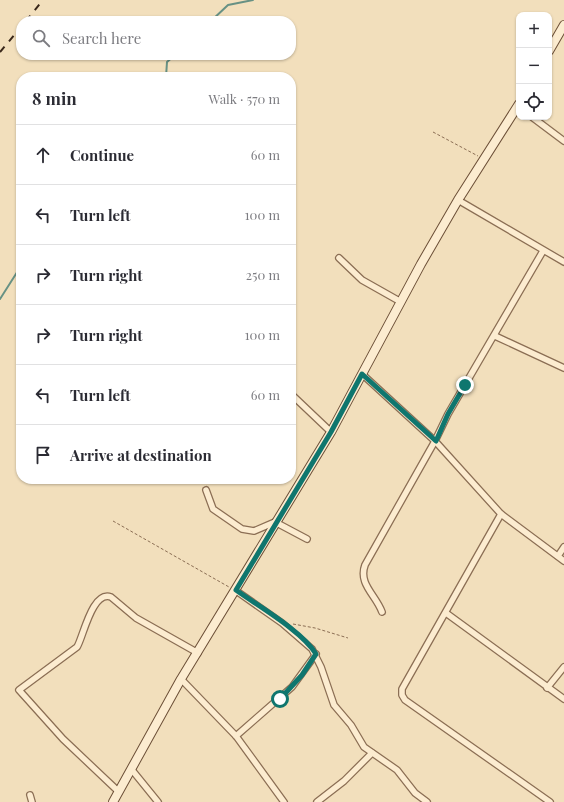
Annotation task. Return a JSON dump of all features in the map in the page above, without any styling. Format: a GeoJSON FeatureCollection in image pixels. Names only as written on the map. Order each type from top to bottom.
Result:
{"type":"FeatureCollection","features":[{"type":"Feature","properties":{"kind":"street"},"geometry":{"type":"LineString","coordinates":[[551,48],[564,25]]}},
{"type":"Feature","properties":{"kind":"street"},"geometry":{"type":"LineString","coordinates":[[114,802],[181,679],[198,654],[331,432],[458,200],[516,111]]}},
{"type":"Feature","properties":{"kind":"street"},"geometry":{"type":"LineString","coordinates":[[536,120],[564,141]]}},
{"type":"Feature","properties":{"kind":"street"},"geometry":{"type":"LineString","coordinates":[[458,200],[564,262]]}},
{"type":"Feature","properties":{"kind":"street"},"geometry":{"type":"LineString","coordinates":[[382,612],[376,599],[365,585],[363,569],[436,441],[448,414],[495,336],[543,251]]}},
{"type":"Feature","properties":{"kind":"street"},"geometry":{"type":"LineString","coordinates":[[339,258],[362,280],[401,302]]}},
{"type":"Feature","properties":{"kind":"street"},"geometry":{"type":"LineString","coordinates":[[495,336],[564,368]]}},
{"type":"Feature","properties":{"kind":"street"},"geometry":{"type":"LineString","coordinates":[[362,374],[436,441],[501,514],[564,561]]}},
{"type":"Feature","properties":{"kind":"street"},"geometry":{"type":"LineString","coordinates":[[296,399],[331,432]]}},
{"type":"Feature","properties":{"kind":"street"},"geometry":{"type":"LineString","coordinates":[[206,490],[213,509],[242,529],[254,532],[276,522]]}},
{"type":"Feature","properties":{"kind":"street"},"geometry":{"type":"LineString","coordinates":[[501,514],[402,689],[402,695],[405,700],[550,802]]}},
{"type":"Feature","properties":{"kind":"street"},"geometry":{"type":"LineString","coordinates":[[276,522],[307,539]]}},
{"type":"Feature","properties":{"kind":"street"},"geometry":{"type":"LineString","coordinates":[[558,556],[564,548]]}},
{"type":"Feature","properties":{"kind":"street"},"geometry":{"type":"LineString","coordinates":[[236,590],[282,623],[305,642],[316,654],[334,706],[351,725],[364,747],[397,770],[415,793],[427,802]]}},
{"type":"Feature","properties":{"kind":"street"},"geometry":{"type":"LineString","coordinates":[[119,792],[64,739],[19,690],[76,647],[81,640],[89,614],[102,598],[107,596],[111,596],[136,618],[198,654]]}},
{"type":"Feature","properties":{"kind":"street"},"geometry":{"type":"LineString","coordinates":[[446,613],[564,699]]}},
{"type":"Feature","properties":{"kind":"street"},"geometry":{"type":"LineString","coordinates":[[236,736],[292,687],[316,654]]}},
{"type":"Feature","properties":{"kind":"street"},"geometry":{"type":"LineString","coordinates":[[547,688],[564,667]]}},
{"type":"Feature","properties":{"kind":"street"},"geometry":{"type":"LineString","coordinates":[[181,679],[236,736],[284,802]]}},
{"type":"Feature","properties":{"kind":"street"},"geometry":{"type":"LineString","coordinates":[[317,802],[344,781],[372,754]]}},
{"type":"Feature","properties":{"kind":"street"},"geometry":{"type":"LineString","coordinates":[[132,770],[158,802]]}},
{"type":"Feature","properties":{"kind":"street"},"geometry":{"type":"LineString","coordinates":[[30,795],[32,802]]}},
{"type":"Feature","properties":{"kind":"path"},"geometry":{"type":"LineString","coordinates":[[433,132],[484,159]]}},
{"type":"Feature","properties":{"kind":"path"},"geometry":{"type":"LineString","coordinates":[[113,521],[236,590]]}},
{"type":"Feature","properties":{"kind":"path"},"geometry":{"type":"LineString","coordinates":[[282,623],[308,626],[348,638]]}},
{"type":"Feature","properties":{"kind":"waterway"},"geometry":{"type":"LineString","coordinates":[[216,16],[228,5],[253,0]]}},
{"type":"Feature","properties":{"kind":"waterway"},"geometry":{"type":"LineString","coordinates":[[166,72],[167,62],[169,60]]}},
{"type":"Feature","properties":{"kind":"waterway"},"geometry":{"type":"LineString","coordinates":[[0,299],[16,274]]}},
{"type":"Feature","properties":{"kind":"railway"},"geometry":{"type":"LineString","coordinates":[[30,16],[43,0]]}},
{"type":"Feature","properties":{"kind":"railway"},"geometry":{"type":"LineString","coordinates":[[0,52],[16,33]]}},
{"type":"Feature","properties":{"kind":"route"},"geometry":{"type":"LineString","coordinates":[[280,699],[302,675],[316,654],[305,642],[282,623],[236,590],[321,450],[362,374],[436,441],[448,414],[465,385]]}}]}
